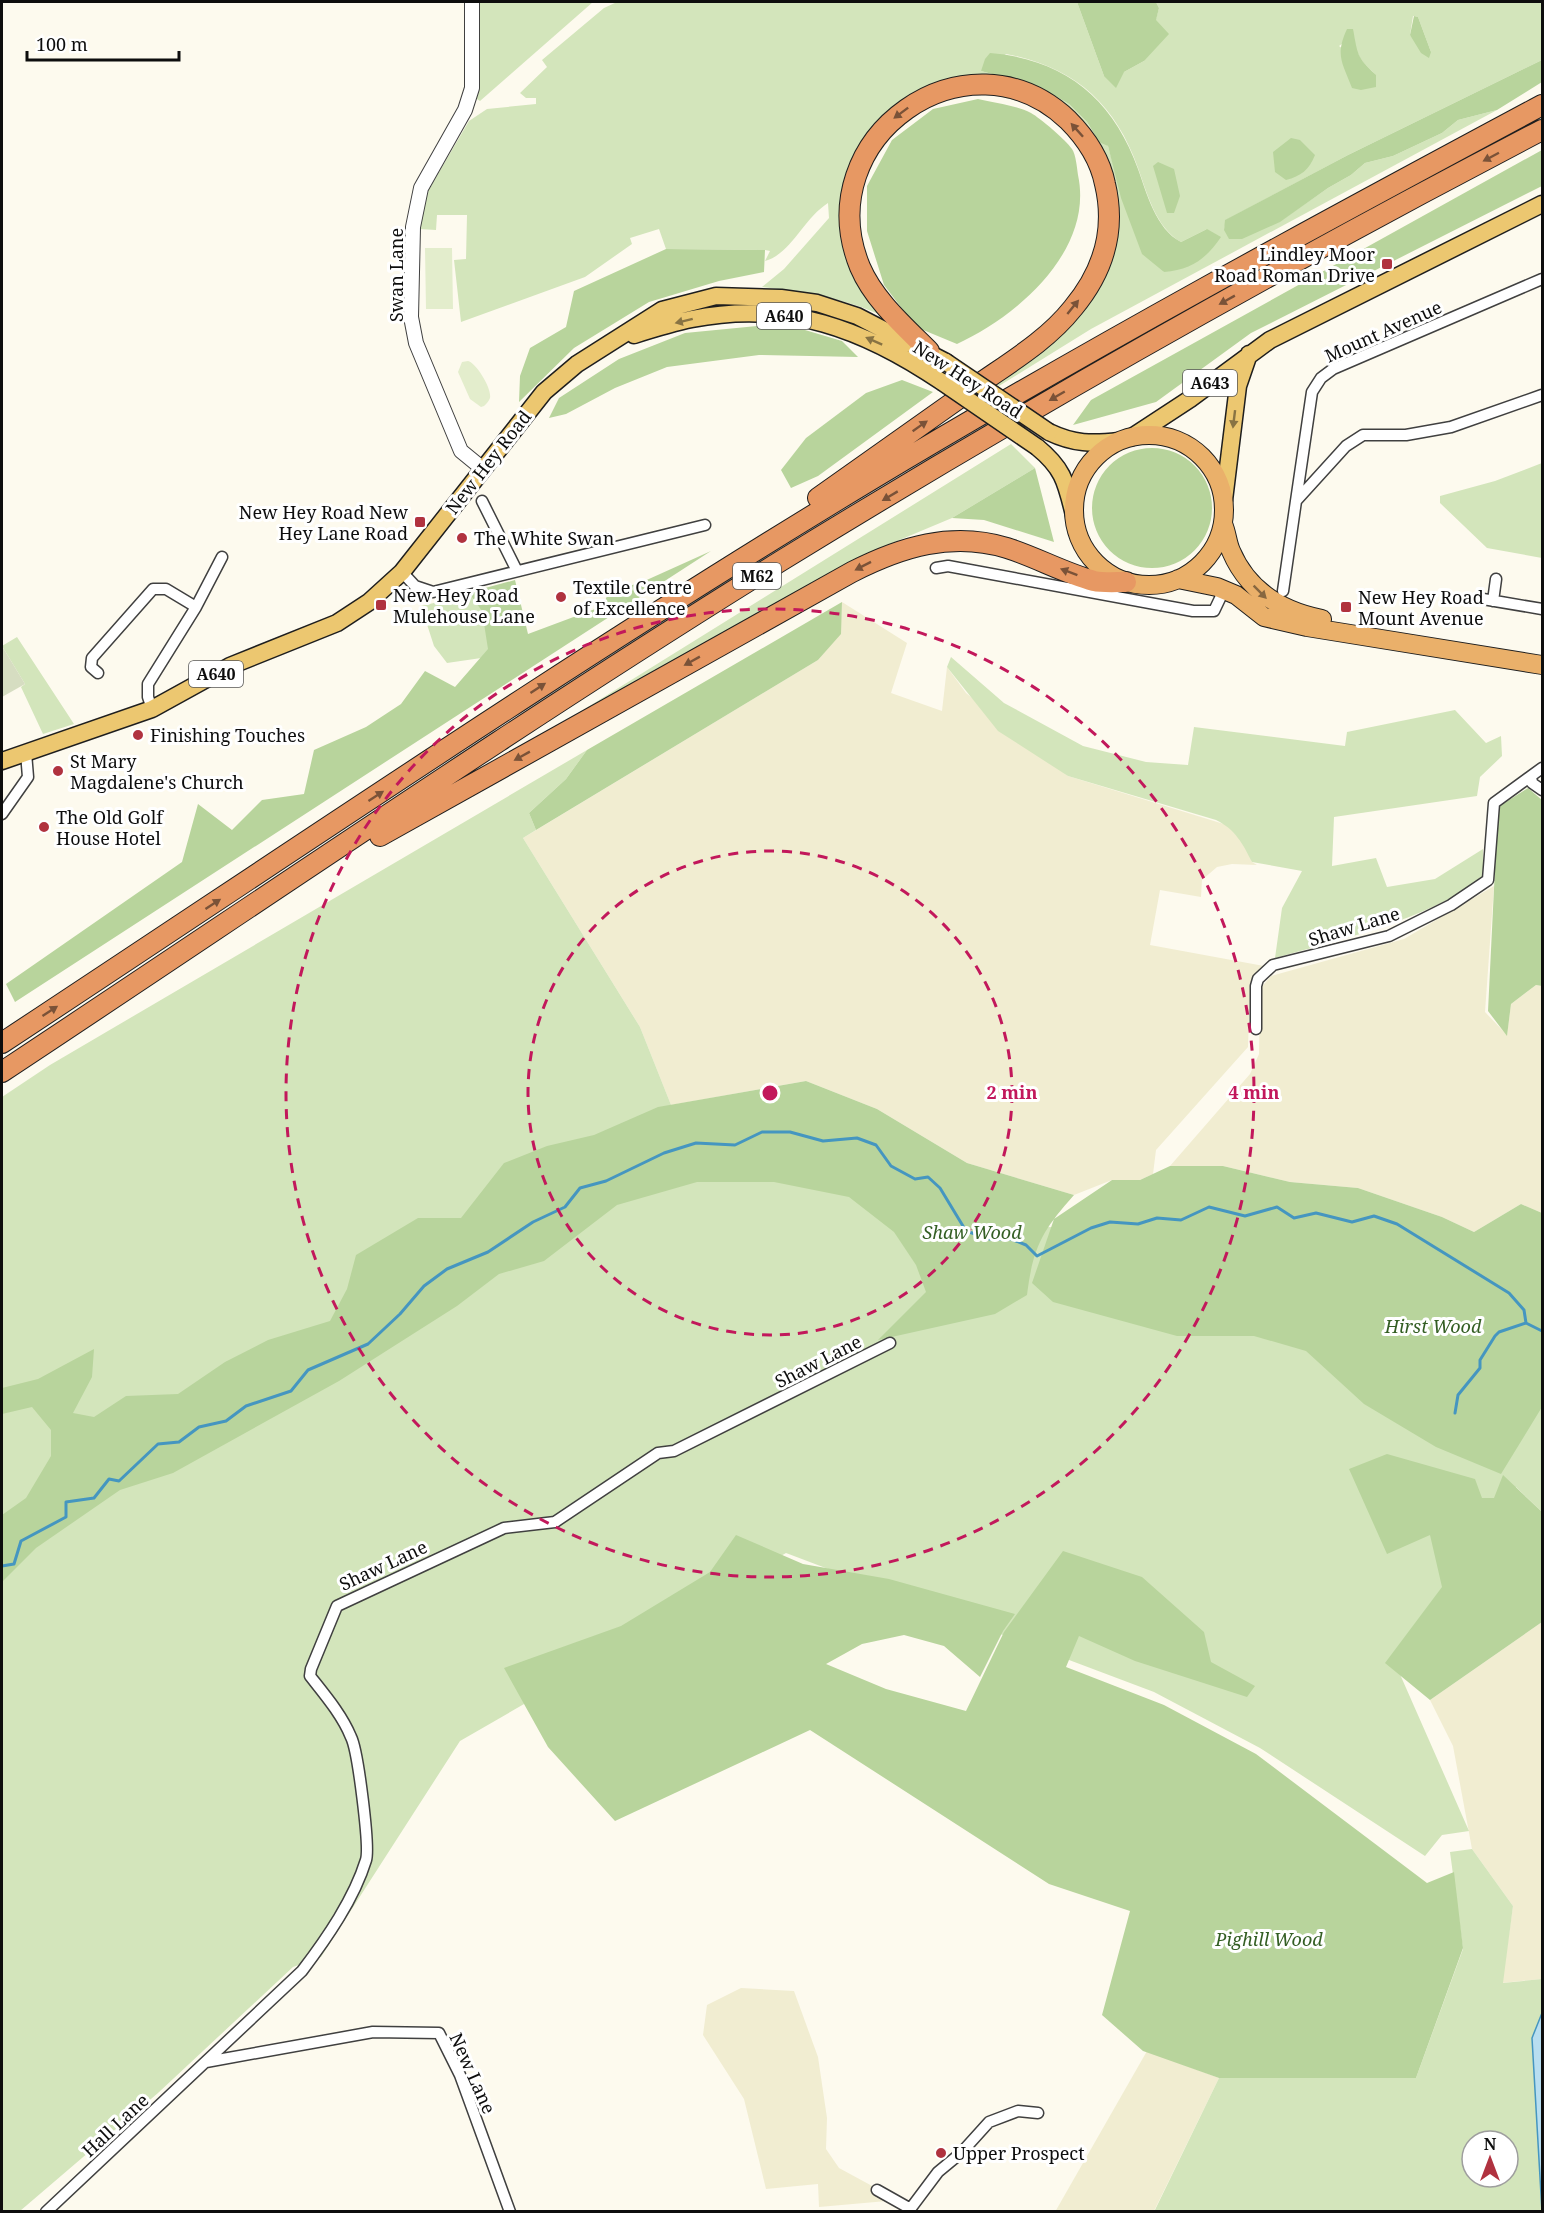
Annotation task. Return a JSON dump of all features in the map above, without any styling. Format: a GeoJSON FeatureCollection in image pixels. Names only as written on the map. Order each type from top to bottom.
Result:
{"type":"FeatureCollection","features":[{"type":"Feature","properties":{"kind":"highway"},"geometry":{"type":"LineString","coordinates":[[667,606],[1035,345],[1072,309],[1090,285],[1103,258],[1109,236],[1110,217],[1105,180],[1098,161],[1077,129],[1061,114],[1026,94],[1004,88],[968,86],[947,89],[925,98],[901,112],[886,125],[872,141],[855,177],[850,200],[850,224],[860,267],[892,314],[929,351]]}},
{"type":"Feature","properties":{"kind":"highway","name":"M62"},"geometry":{"type":"LineString","coordinates":[[2,1043],[538,688],[870,480],[1230,272],[1542,105]]}},
{"type":"Feature","properties":{"kind":"highway","name":"M62"},"geometry":{"type":"LineString","coordinates":[[2,1072],[575,693],[792,554],[1141,348],[1542,130]]}},
{"type":"Feature","properties":{"kind":"highway","name":"A640"},"geometry":{"type":"LineString","coordinates":[[1155,435],[1179,441],[1197,452],[1210,466],[1219,482],[1224,500],[1223,524],[1212,552],[1203,562],[1178,579],[1160,585],[1126,582],[1101,568],[1087,553],[1078,535],[1074,515],[1077,486],[1086,468],[1102,451],[1125,439],[1155,435]]}},
{"type":"Feature","properties":{"kind":"highway","name":"A640"},"geometry":{"type":"LineString","coordinates":[[1223,524],[1234,559],[1266,598],[1315,617],[1542,654]]}},
{"type":"Feature","properties":{"kind":"highway"},"geometry":{"type":"LineString","coordinates":[[237,916],[852,572],[904,548],[926,542],[981,542],[1006,548],[1095,582],[1126,582]]}},
{"type":"Feature","properties":{"kind":"highway"},"geometry":{"type":"LineString","coordinates":[[1224,590],[1234,559]]}},
{"type":"Feature","properties":{"kind":"highway","name":"A640"},"geometry":{"type":"LineString","coordinates":[[1178,579],[1224,590],[1264,617],[1307,627],[1542,665]]}},
{"type":"Feature","properties":{"kind":"main road","name":"A643"},"geometry":{"type":"LineString","coordinates":[[1125,439],[1190,399],[1249,354],[1290,329],[1542,204]]}},
{"type":"Feature","properties":{"kind":"main road","name":"New Hey Road"},"geometry":{"type":"LineString","coordinates":[[2,761],[152,709],[230,666],[337,623],[369,602],[402,572],[544,392],[576,364],[662,310],[716,296],[749,296],[817,303],[857,316],[929,351],[1050,432],[1070,442],[1093,444],[1125,439]]}},
{"type":"Feature","properties":{"kind":"main road","name":"New Hey Road"},"geometry":{"type":"LineString","coordinates":[[614,340],[692,319],[731,314],[770,314],[811,320],[852,331],[899,352],[1037,447],[1052,460],[1064,476],[1074,515]]}},
{"type":"Feature","properties":{"kind":"main road","name":"A643"},"geometry":{"type":"LineString","coordinates":[[1224,500],[1238,386],[1249,354]]}},
{"type":"Feature","properties":{"kind":"street","name":"Swan Lane"},"geometry":{"type":"LineString","coordinates":[[472,2],[472,88],[465,110],[421,188],[413,227],[411,317],[416,344],[461,451],[483,469]]}},
{"type":"Feature","properties":{"kind":"street","name":"Mount Avenue"},"geometry":{"type":"LineString","coordinates":[[1283,591],[1312,392],[1321,378],[1333,369],[1542,279]]}},
{"type":"Feature","properties":{"kind":"street"},"geometry":{"type":"LineString","coordinates":[[1296,501],[1346,446],[1363,435],[1429,432],[1542,395]]}},
{"type":"Feature","properties":{"kind":"street"},"geometry":{"type":"LineString","coordinates":[[482,501],[517,571]]}},
{"type":"Feature","properties":{"kind":"street"},"geometry":{"type":"LineString","coordinates":[[402,572],[415,586],[433,592],[705,525]]}},
{"type":"Feature","properties":{"kind":"street"},"geometry":{"type":"LineString","coordinates":[[152,709],[148,697],[148,684],[196,607],[222,557]]}},
{"type":"Feature","properties":{"kind":"street"},"geometry":{"type":"LineString","coordinates":[[936,568],[948,566],[1193,611],[1214,611],[1224,590]]}},
{"type":"Feature","properties":{"kind":"street"},"geometry":{"type":"LineString","coordinates":[[1496,579],[1488,600],[1542,609]]}},
{"type":"Feature","properties":{"kind":"street"},"geometry":{"type":"LineString","coordinates":[[98,672],[92,667],[92,658],[153,589],[166,589],[196,607]]}},
{"type":"Feature","properties":{"kind":"street"},"geometry":{"type":"LineString","coordinates":[[1484,655],[1542,671]]}},
{"type":"Feature","properties":{"kind":"street"},"geometry":{"type":"LineString","coordinates":[[2,814],[28,777],[26,753]]}},
{"type":"Feature","properties":{"kind":"street"},"geometry":{"type":"LineString","coordinates":[[1542,768],[1531,776],[1532,783],[1542,790]]}},
{"type":"Feature","properties":{"kind":"street","name":"Shaw Lane"},"geometry":{"type":"LineString","coordinates":[[1256,1029],[1256,986],[1258,979],[1273,965],[1389,936],[1451,905],[1488,880],[1494,803],[1531,776]]}},
{"type":"Feature","properties":{"kind":"street","name":"Shaw Lane"},"geometry":{"type":"LineString","coordinates":[[206,2062],[302,1971],[323,1944],[356,1885],[368,1857],[354,1743],[339,1715],[310,1676],[337,1606],[504,1528],[555,1522],[658,1453],[674,1451],[890,1342]]}},
{"type":"Feature","properties":{"kind":"street","name":"New Lane"},"geometry":{"type":"LineString","coordinates":[[206,2062],[373,2032],[439,2033],[460,2076],[510,2211]]}},
{"type":"Feature","properties":{"kind":"street","name":"Hall Lane"},"geometry":{"type":"LineString","coordinates":[[46,2211],[206,2062]]}},
{"type":"Feature","properties":{"kind":"street"},"geometry":{"type":"LineString","coordinates":[[877,2190],[908,2210],[938,2172],[962,2153],[989,2122],[1018,2111],[1038,2113]]}},
{"type":"Feature","properties":{"kind":"shaded area"},"geometry":{"type":"Polygon","coordinates":[[[842,602],[907,643],[891,693],[942,711],[947,667],[966,693],[1068,776],[1227,825],[1246,846],[1252,862],[1257,865],[1232,864],[1217,867],[1202,880],[1201,897],[1160,890],[1150,945],[1264,966],[1250,983],[1248,1047],[1156,1150],[1153,1174],[1140,1180],[1112,1180],[1074,1195],[967,1163],[877,1109],[806,1081],[671,1105],[640,1027],[523,838],[818,660],[840,634],[842,602]]]}},
{"type":"Feature","properties":{"kind":"shaded area"},"geometry":{"type":"Polygon","coordinates":[[[1494,886],[1485,1012],[1507,1035],[1511,1004],[1536,985],[1542,986],[1542,1213],[1521,1204],[1474,1232],[1442,1217],[1358,1188],[1290,1182],[1223,1166],[1170,1166],[1250,1074],[1259,1054],[1260,989],[1271,976],[1404,939],[1494,886]]]}},
{"type":"Feature","properties":{"kind":"shaded area"},"geometry":{"type":"Polygon","coordinates":[[[1542,1622],[1542,1979],[1502,1983],[1513,1906],[1472,1849],[1453,1746],[1430,1700],[1542,1622]]]}},
{"type":"Feature","properties":{"kind":"shaded area"},"geometry":{"type":"Polygon","coordinates":[[[741,1988],[794,1991],[818,2057],[827,2118],[826,2149],[839,2168],[898,2200],[819,2207],[818,2184],[766,2189],[744,2099],[703,2035],[707,2005],[741,1988]]]}},
{"type":"Feature","properties":{"kind":"shaded area"},"geometry":{"type":"Polygon","coordinates":[[[1147,2051],[1219,2078],[1154,2211],[1055,2212],[1147,2051]]]}},
{"type":"Feature","properties":{"kind":"green space"},"geometry":{"type":"Polygon","coordinates":[[[476,2],[593,2],[480,101],[477,99],[476,2]]]}},
{"type":"Feature","properties":{"kind":"green space"},"geometry":{"type":"Polygon","coordinates":[[[617,2],[1077,2],[1104,76],[1124,72],[1144,61],[1159,8],[1156,2],[1542,2],[1542,60],[1348,155],[1226,220],[1224,230],[1279,222],[1351,175],[1365,163],[1393,156],[1442,133],[1458,120],[1497,110],[1091,329],[999,386],[991,381],[1075,314],[1114,211],[1067,113],[949,84],[848,175],[842,214],[845,245],[849,259],[885,317],[855,305],[825,297],[762,287],[784,269],[829,218],[828,203],[811,218],[790,244],[765,261],[770,251],[666,249],[659,229],[630,238],[632,244],[585,277],[461,322],[454,260],[466,259],[467,215],[437,215],[436,230],[419,229],[421,203],[469,121],[487,109],[536,104],[536,98],[526,98],[520,93],[547,67],[542,60],[604,8],[617,2]],[[1413,16],[1410,35],[1431,52],[1418,17],[1413,16]],[[1354,35],[1339,46],[1376,75],[1360,58],[1354,35]],[[1006,54],[981,71],[1040,87],[1069,104],[1087,122],[1093,134],[1108,146],[1117,178],[1164,272],[1207,229],[1181,242],[1172,236],[1153,209],[1129,145],[1117,125],[1104,107],[1072,79],[1052,68],[1006,54]]]}},
{"type":"Feature","properties":{"kind":"green space"},"geometry":{"type":"Polygon","coordinates":[[[1077,2],[1156,2],[1159,8],[1156,20],[1169,34],[1144,61],[1124,72],[1116,88],[1104,76],[1077,2]]]}},
{"type":"Feature","properties":{"kind":"green space"},"geometry":{"type":"Polygon","coordinates":[[[1414,16],[1418,17],[1431,52],[1429,58],[1421,53],[1410,35],[1414,16]]]}},
{"type":"Feature","properties":{"kind":"green space"},"geometry":{"type":"Polygon","coordinates":[[[1347,29],[1353,29],[1359,55],[1376,75],[1376,87],[1361,90],[1352,88],[1341,58],[1341,46],[1347,29]]]}},
{"type":"Feature","properties":{"kind":"green space"},"geometry":{"type":"Polygon","coordinates":[[[990,53],[1041,64],[1083,87],[1115,122],[1128,144],[1153,210],[1165,229],[1181,242],[1207,229],[1221,237],[1210,251],[1190,266],[1164,272],[1142,254],[1121,198],[1108,146],[1099,142],[1087,122],[1069,104],[1040,87],[981,71],[990,53]]]}},
{"type":"Feature","properties":{"kind":"green space"},"geometry":{"type":"Polygon","coordinates":[[[1542,60],[1542,82],[1497,110],[1458,120],[1442,133],[1393,156],[1365,163],[1351,175],[1328,188],[1280,222],[1242,239],[1229,239],[1224,230],[1225,220],[1348,155],[1542,60]]]}},
{"type":"Feature","properties":{"kind":"green space"},"geometry":{"type":"Polygon","coordinates":[[[978,99],[1025,110],[1064,140],[1072,149],[1075,158],[1080,203],[1074,229],[1063,254],[1046,277],[1004,316],[957,344],[916,327],[884,285],[867,231],[867,186],[892,140],[933,109],[978,99]]]}},
{"type":"Feature","properties":{"kind":"green space"},"geometry":{"type":"Polygon","coordinates":[[[1291,138],[1300,140],[1315,155],[1304,172],[1286,180],[1275,172],[1273,152],[1291,138]]]}},
{"type":"Feature","properties":{"kind":"green space"},"geometry":{"type":"Polygon","coordinates":[[[1542,150],[1542,186],[1251,333],[1156,402],[1073,425],[1091,400],[1542,150]]]}},
{"type":"Feature","properties":{"kind":"green space"},"geometry":{"type":"Polygon","coordinates":[[[1158,162],[1174,169],[1180,196],[1174,213],[1167,213],[1153,166],[1158,162]]]}},
{"type":"Feature","properties":{"kind":"green space"},"geometry":{"type":"Polygon","coordinates":[[[425,248],[452,248],[453,309],[426,309],[425,248]]]}},
{"type":"Feature","properties":{"kind":"green space"},"geometry":{"type":"Polygon","coordinates":[[[666,249],[765,250],[764,272],[719,281],[649,302],[574,348],[519,402],[520,376],[530,348],[566,327],[574,291],[666,249]]]}},
{"type":"Feature","properties":{"kind":"green space"},"geometry":{"type":"Polygon","coordinates":[[[757,326],[805,330],[842,341],[858,357],[759,355],[667,367],[615,388],[566,414],[549,418],[559,398],[619,359],[685,333],[757,326]]]}},
{"type":"Feature","properties":{"kind":"green space"},"geometry":{"type":"Polygon","coordinates":[[[468,361],[479,371],[489,388],[490,399],[481,407],[470,399],[458,372],[462,362],[468,361]]]}},
{"type":"Feature","properties":{"kind":"green space"},"geometry":{"type":"Polygon","coordinates":[[[902,380],[933,392],[818,476],[791,488],[781,470],[806,438],[866,393],[902,380]]]}},
{"type":"Feature","properties":{"kind":"green space"},"geometry":{"type":"Polygon","coordinates":[[[1011,444],[1035,468],[952,518],[878,549],[583,710],[1011,444]]]}},
{"type":"Feature","properties":{"kind":"green space"},"geometry":{"type":"Polygon","coordinates":[[[1152,448],[1175,453],[1194,466],[1207,485],[1212,508],[1207,531],[1194,550],[1175,563],[1152,568],[1129,563],[1110,550],[1097,531],[1092,508],[1097,485],[1110,466],[1129,453],[1152,448]]]}},
{"type":"Feature","properties":{"kind":"green space"},"geometry":{"type":"Polygon","coordinates":[[[1542,463],[1542,558],[1487,548],[1440,503],[1440,496],[1495,481],[1542,463]]]}},
{"type":"Feature","properties":{"kind":"green space"},"geometry":{"type":"Polygon","coordinates":[[[1035,468],[1054,542],[984,520],[952,518],[1035,468]]]}},
{"type":"Feature","properties":{"kind":"green space"},"geometry":{"type":"Polygon","coordinates":[[[711,551],[15,1002],[6,984],[182,862],[198,804],[232,830],[262,800],[304,794],[314,750],[366,727],[401,704],[425,671],[455,687],[488,649],[482,611],[472,597],[474,591],[515,580],[528,634],[603,606],[609,591],[640,583],[711,551]]]}},
{"type":"Feature","properties":{"kind":"green space"},"geometry":{"type":"Polygon","coordinates":[[[472,594],[490,621],[488,657],[447,663],[434,646],[421,606],[472,594]]]}},
{"type":"Feature","properties":{"kind":"green space"},"geometry":{"type":"Polygon","coordinates":[[[842,602],[841,634],[818,660],[536,830],[529,813],[566,779],[587,750],[842,602]]]}},
{"type":"Feature","properties":{"kind":"green space"},"geometry":{"type":"Polygon","coordinates":[[[17,637],[74,724],[43,734],[21,687],[25,684],[2,646],[17,637]]]}},
{"type":"Feature","properties":{"kind":"green space"},"geometry":{"type":"Polygon","coordinates":[[[2,646],[25,684],[2,697],[2,646]]]}},
{"type":"Feature","properties":{"kind":"green space"},"geometry":{"type":"Polygon","coordinates":[[[951,657],[1004,703],[1083,746],[1146,762],[1188,765],[1194,727],[1345,746],[1347,732],[1455,710],[1486,743],[1501,736],[1502,756],[1480,777],[1477,796],[1334,817],[1332,866],[1376,858],[1387,887],[1435,879],[1483,849],[1483,879],[1434,906],[1382,927],[1275,958],[1282,908],[1302,871],[1252,862],[1233,832],[1216,820],[1068,776],[998,731],[947,667],[951,657]]]}},
{"type":"Feature","properties":{"kind":"green space"},"geometry":{"type":"Polygon","coordinates":[[[587,750],[566,779],[529,813],[536,830],[523,838],[640,1027],[677,1120],[1022,1227],[1370,1228],[1542,1357],[1542,1512],[1516,1487],[1399,1672],[1469,1831],[1442,1835],[1425,1856],[1260,1748],[1154,1692],[786,1553],[460,1741],[321,1957],[293,1967],[158,2093],[20,2211],[2,2212],[2,1097],[50,1065],[587,750]]]}},
{"type":"Feature","properties":{"kind":"green space"},"geometry":{"type":"Polygon","coordinates":[[[1528,788],[1542,800],[1542,986],[1536,985],[1511,1004],[1507,1036],[1488,1011],[1498,807],[1528,788]]]}},
{"type":"Feature","properties":{"kind":"green space","name":"Shaw Wood"},"geometry":{"type":"Polygon","coordinates":[[[806,1081],[877,1109],[967,1163],[1074,1195],[1054,1219],[1041,1240],[1032,1264],[1027,1295],[995,1314],[878,1340],[926,1292],[916,1265],[894,1232],[849,1197],[774,1182],[697,1182],[617,1205],[544,1261],[499,1274],[457,1306],[339,1381],[173,1473],[120,1490],[36,1548],[2,1582],[2,1515],[26,1498],[51,1456],[51,1430],[32,1407],[2,1414],[2,1388],[38,1379],[94,1349],[92,1377],[73,1413],[94,1417],[126,1396],[178,1394],[225,1362],[268,1340],[330,1321],[347,1289],[356,1255],[418,1218],[461,1218],[504,1163],[547,1146],[594,1135],[658,1107],[806,1081]]]}},
{"type":"Feature","properties":{"kind":"green space","name":"Hirst Wood"},"geometry":{"type":"Polygon","coordinates":[[[1170,1166],[1223,1166],[1290,1182],[1358,1188],[1442,1217],[1474,1232],[1521,1204],[1542,1213],[1542,1407],[1501,1474],[1436,1447],[1364,1404],[1306,1351],[1254,1336],[1177,1336],[1053,1302],[1032,1283],[1054,1219],[1112,1180],[1140,1180],[1170,1166]]]}},
{"type":"Feature","properties":{"kind":"green space"},"geometry":{"type":"Polygon","coordinates":[[[1387,1454],[1475,1479],[1482,1498],[1494,1498],[1503,1475],[1542,1512],[1542,1622],[1430,1700],[1385,1663],[1442,1587],[1430,1535],[1387,1554],[1349,1469],[1387,1454]]]}},
{"type":"Feature","properties":{"kind":"green space","name":"Pighill Wood"},"geometry":{"type":"Polygon","coordinates":[[[736,1535],[803,1564],[889,1579],[1015,1614],[1003,1631],[980,1677],[944,1646],[904,1635],[862,1644],[826,1664],[886,1689],[966,1711],[1004,1632],[1063,1551],[1142,1577],[1204,1632],[1211,1662],[1255,1686],[1247,1697],[1135,1661],[1079,1636],[1066,1667],[1164,1705],[1256,1754],[1427,1883],[1454,1872],[1463,1948],[1416,2078],[1219,2078],[1143,2051],[1102,2015],[1130,1911],[1049,1884],[810,1730],[615,1821],[548,1747],[504,1668],[621,1626],[710,1572],[736,1535]]]}},
{"type":"Feature","properties":{"kind":"green space"},"geometry":{"type":"Polygon","coordinates":[[[1472,1849],[1513,1906],[1503,1983],[1542,1979],[1542,2013],[1532,2038],[1542,2211],[1154,2212],[1219,2078],[1416,2078],[1463,1949],[1450,1852],[1472,1849]]]}},
{"type":"Feature","properties":{"kind":"water"},"geometry":{"type":"Polygon","coordinates":[[[1542,2013],[1542,2212],[1532,2038],[1542,2013]]]}},
{"type":"Feature","properties":{"kind":"waterway"},"geometry":{"type":"LineString","coordinates":[[2,1566],[14,1564],[21,1541],[66,1517],[66,1502],[94,1498],[109,1479],[119,1481],[158,1444],[179,1442],[199,1427],[226,1421],[246,1406],[291,1391],[308,1370],[368,1344],[400,1314],[424,1286],[447,1269],[488,1252],[533,1222],[565,1207],[580,1188],[606,1181],[664,1153],[696,1143],[735,1145],[762,1132],[790,1132],[823,1141],[857,1138],[876,1145],[891,1166],[915,1179],[928,1177],[940,1188],[966,1231],[990,1239],[1011,1239],[1026,1245],[1037,1256],[1091,1228],[1110,1222],[1138,1224],[1157,1218],[1181,1220],[1209,1207],[1245,1216],[1277,1207],[1294,1218],[1316,1213],[1352,1222],[1374,1216],[1397,1224],[1509,1293],[1524,1310],[1526,1323],[1542,1331]]}},
{"type":"Feature","properties":{"kind":"waterway"},"geometry":{"type":"LineString","coordinates":[[1455,1413],[1458,1395],[1480,1368],[1480,1360],[1495,1336],[1499,1332],[1526,1323]]}},
{"type":"Feature","properties":{"kind":"place","name":"Lindley Moor Road Roman Drive"},"geometry":{"type":"Point","coordinates":[1387,264]}},
{"type":"Feature","properties":{"kind":"place","name":"New Hey Road New Hey Lane Road"},"geometry":{"type":"Point","coordinates":[420,522]}},
{"type":"Feature","properties":{"kind":"place","name":"The White Swan"},"geometry":{"type":"Point","coordinates":[462,538]}},
{"type":"Feature","properties":{"kind":"place","name":"Textile Centre of Excellence"},"geometry":{"type":"Point","coordinates":[561,597]}},
{"type":"Feature","properties":{"kind":"place","name":"New Hey Road Mulehouse Lane"},"geometry":{"type":"Point","coordinates":[381,605]}},
{"type":"Feature","properties":{"kind":"place","name":"New Hey Road Mount Avenue"},"geometry":{"type":"Point","coordinates":[1346,607]}},
{"type":"Feature","properties":{"kind":"place","name":"Finishing Touches"},"geometry":{"type":"Point","coordinates":[138,735]}},
{"type":"Feature","properties":{"kind":"place","name":"St Mary Magdalene's Church"},"geometry":{"type":"Point","coordinates":[58,771]}},
{"type":"Feature","properties":{"kind":"place","name":"The Old Golf House Hotel"},"geometry":{"type":"Point","coordinates":[44,827]}},
{"type":"Feature","properties":{"kind":"place","name":"Upper Prospect"},"geometry":{"type":"Point","coordinates":[941,2153]}}]}
